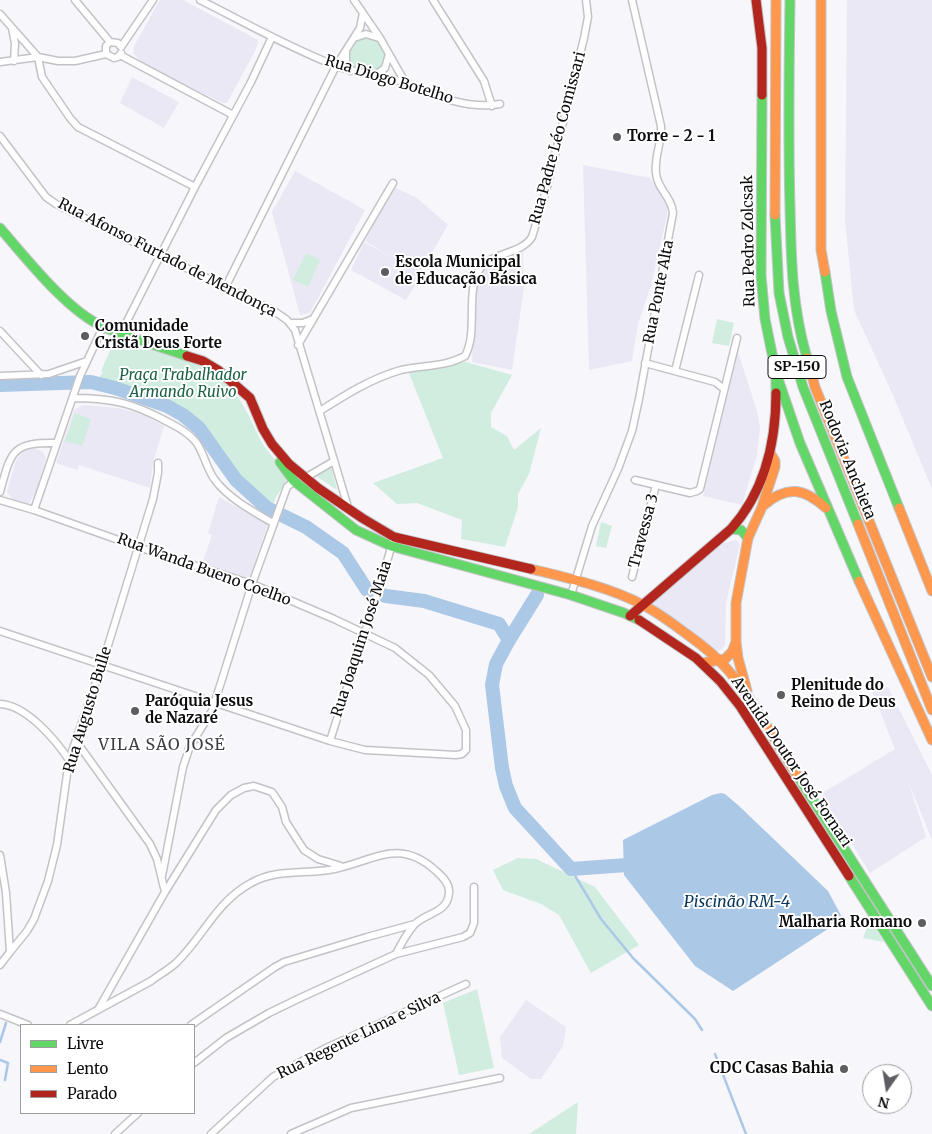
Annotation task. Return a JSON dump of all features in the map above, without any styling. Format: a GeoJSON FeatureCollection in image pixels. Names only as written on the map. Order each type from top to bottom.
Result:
{"type":"FeatureCollection","features":[{"type":"Feature","properties":{"kind":"main road","name":"Rua Pedro Zolcsak"},"geometry":{"type":"LineString","coordinates":[[630,616],[730,529],[750,505],[770,453],[776,412],[776,373],[765,319],[761,275],[762,48],[756,0]]}},
{"type":"Feature","properties":{"kind":"main road"},"geometry":{"type":"LineString","coordinates":[[761,0],[762,48]]}},
{"type":"Feature","properties":{"kind":"main road","name":"Rodovia Anchieta"},"geometry":{"type":"LineString","coordinates":[[776,0],[774,134],[778,273],[788,340],[803,387],[932,710]]}},
{"type":"Feature","properties":{"kind":"main road","name":"Rodovia Anchieta"},"geometry":{"type":"LineString","coordinates":[[790,0],[788,135],[792,276],[799,332],[814,387],[932,677]]}},
{"type":"Feature","properties":{"kind":"main road","name":"Rodovia Anchieta"},"geometry":{"type":"LineString","coordinates":[[821,0],[821,250],[831,312],[847,377],[932,591]]}},
{"type":"Feature","properties":{"kind":"main road"},"geometry":{"type":"LineString","coordinates":[[0,228],[60,294],[88,319],[103,327],[203,361],[218,370],[250,398],[263,429],[272,444],[290,464],[318,488],[348,507],[393,541]]}},
{"type":"Feature","properties":{"kind":"main road"},"geometry":{"type":"LineString","coordinates":[[776,373],[783,400],[828,510],[881,634],[932,740]]}},
{"type":"Feature","properties":{"kind":"main road","name":"Avenida Doutor José Fornari"},"geometry":{"type":"LineString","coordinates":[[263,429],[268,445],[294,481],[356,530],[571,595],[630,616],[647,624],[670,639],[702,663],[720,681],[740,706],[932,1006]]}},
{"type":"Feature","properties":{"kind":"main road"},"geometry":{"type":"LineString","coordinates":[[750,701],[741,671],[736,642],[736,603],[748,538],[762,507],[775,467],[775,462],[770,453]]}},
{"type":"Feature","properties":{"kind":"main road"},"geometry":{"type":"LineString","coordinates":[[294,481],[318,488]]}},
{"type":"Feature","properties":{"kind":"main road"},"geometry":{"type":"LineString","coordinates":[[762,507],[775,495],[790,491],[812,496],[828,510]]}},
{"type":"Feature","properties":{"kind":"main road"},"geometry":{"type":"LineString","coordinates":[[730,529],[741,530],[748,538]]}},
{"type":"Feature","properties":{"kind":"main road","name":"Avenida Doutor José Fornari"},"geometry":{"type":"LineString","coordinates":[[393,541],[538,570],[575,580],[616,593],[643,605],[690,635],[720,661],[750,701],[932,986]]}},
{"type":"Feature","properties":{"kind":"main road"},"geometry":{"type":"LineString","coordinates":[[702,663],[720,661],[729,656],[736,642]]}},
{"type":"Feature","properties":{"kind":"street"},"geometry":{"type":"LineString","coordinates":[[75,0],[110,42],[118,43],[121,46]]}},
{"type":"Feature","properties":{"kind":"street"},"geometry":{"type":"LineString","coordinates":[[0,62],[38,57],[58,61],[75,61],[106,54],[114,58],[120,55],[122,51],[121,46],[152,0]]}},
{"type":"Feature","properties":{"kind":"street","name":"Rua Diogo Botelho"},"geometry":{"type":"LineString","coordinates":[[200,0],[272,37],[336,66],[406,84],[418,90],[458,101],[480,106],[500,104]]}},
{"type":"Feature","properties":{"kind":"street"},"geometry":{"type":"LineString","coordinates":[[354,0],[380,38],[406,84]]}},
{"type":"Feature","properties":{"kind":"street"},"geometry":{"type":"LineString","coordinates":[[433,0],[484,81],[492,106]]}},
{"type":"Feature","properties":{"kind":"street","name":"Rua Padre Léo Comissari"},"geometry":{"type":"LineString","coordinates":[[320,410],[381,376],[402,370],[449,364],[465,356],[470,343],[472,303],[478,272],[482,266],[491,260],[528,244],[532,237],[547,187],[584,38],[588,17],[586,0]]}},
{"type":"Feature","properties":{"kind":"street","name":"Rua Ponte Alta"},"geometry":{"type":"LineString","coordinates":[[575,580],[592,526],[626,448],[637,412],[673,213],[671,202],[657,180],[656,175],[656,156],[661,137],[661,126],[632,0]]}},
{"type":"Feature","properties":{"kind":"street"},"geometry":{"type":"LineString","coordinates":[[225,288],[336,66],[360,26],[363,12]]}},
{"type":"Feature","properties":{"kind":"street"},"geometry":{"type":"LineString","coordinates":[[0,14],[38,57],[42,77],[78,127],[196,187]]}},
{"type":"Feature","properties":{"kind":"street"},"geometry":{"type":"LineString","coordinates":[[12,27],[16,44],[14,61]]}},
{"type":"Feature","properties":{"kind":"street"},"geometry":{"type":"LineString","coordinates":[[353,39],[366,34],[380,38]]}},
{"type":"Feature","properties":{"kind":"street"},"geometry":{"type":"LineString","coordinates":[[121,333],[233,115],[252,82],[272,37]]}},
{"type":"Feature","properties":{"kind":"street"},"geometry":{"type":"LineString","coordinates":[[106,54],[106,46],[110,42]]}},
{"type":"Feature","properties":{"kind":"street"},"geometry":{"type":"LineString","coordinates":[[346,50],[345,58],[351,71]]}},
{"type":"Feature","properties":{"kind":"street"},"geometry":{"type":"LineString","coordinates":[[374,76],[385,68],[389,54]]}},
{"type":"Feature","properties":{"kind":"street"},"geometry":{"type":"LineString","coordinates":[[120,55],[233,115]]}},
{"type":"Feature","properties":{"kind":"street","name":"Rua Afonso Furtado de Mendonça"},"geometry":{"type":"LineString","coordinates":[[0,136],[46,197],[56,204],[274,311],[290,323],[295,330],[348,507]]}},
{"type":"Feature","properties":{"kind":"street"},"geometry":{"type":"LineString","coordinates":[[298,345],[393,183]]}},
{"type":"Feature","properties":{"kind":"street"},"geometry":{"type":"LineString","coordinates":[[675,371],[699,276]]}},
{"type":"Feature","properties":{"kind":"street"},"geometry":{"type":"LineString","coordinates":[[290,323],[303,323],[314,318]]}},
{"type":"Feature","properties":{"kind":"street"},"geometry":{"type":"LineString","coordinates":[[34,510],[80,376],[103,327]]}},
{"type":"Feature","properties":{"kind":"street"},"geometry":{"type":"LineString","coordinates":[[0,331],[41,375]]}},
{"type":"Feature","properties":{"kind":"street"},"geometry":{"type":"LineString","coordinates":[[635,480],[690,494],[700,489],[737,338]]}},
{"type":"Feature","properties":{"kind":"street"},"geometry":{"type":"LineString","coordinates":[[0,376],[55,373],[86,361]]}},
{"type":"Feature","properties":{"kind":"street"},"geometry":{"type":"LineString","coordinates":[[646,363],[715,382],[724,390]]}},
{"type":"Feature","properties":{"kind":"street"},"geometry":{"type":"LineString","coordinates":[[73,398],[109,399],[132,404],[177,426],[196,442],[214,480],[233,498],[274,521]]}},
{"type":"Feature","properties":{"kind":"street"},"geometry":{"type":"LineString","coordinates":[[0,492],[12,454],[18,449],[36,442],[57,443]]}},
{"type":"Feature","properties":{"kind":"street"},"geometry":{"type":"LineString","coordinates":[[305,478],[334,461]]}},
{"type":"Feature","properties":{"kind":"street","name":"Rua Augusto Bulle"},"geometry":{"type":"LineString","coordinates":[[0,965],[27,931],[34,919],[49,876],[57,845],[69,760],[102,665],[153,500],[158,464]]}},
{"type":"Feature","properties":{"kind":"street"},"geometry":{"type":"LineString","coordinates":[[162,876],[183,767],[190,746],[209,718],[215,703],[252,584],[280,504],[287,486],[294,481]]}},
{"type":"Feature","properties":{"kind":"street","name":"Travessa 3"},"geometry":{"type":"LineString","coordinates":[[632,577],[656,485]]}},
{"type":"Feature","properties":{"kind":"street","name":"Rua Wanda Bueno Coelho"},"geometry":{"type":"LineString","coordinates":[[0,500],[252,584],[396,648],[442,690],[455,706],[466,730],[465,753],[456,755],[365,750],[330,742]]}},
{"type":"Feature","properties":{"kind":"street","name":"Rua Joaquim José Maia"},"geometry":{"type":"LineString","coordinates":[[330,742],[393,541]]}},
{"type":"Feature","properties":{"kind":"street"},"geometry":{"type":"LineString","coordinates":[[571,595],[575,580]]}},
{"type":"Feature","properties":{"kind":"street"},"geometry":{"type":"LineString","coordinates":[[0,630],[330,742]]}},
{"type":"Feature","properties":{"kind":"street"},"geometry":{"type":"LineString","coordinates":[[0,704],[15,707],[26,714],[49,736],[69,760]]}},
{"type":"Feature","properties":{"kind":"street"},"geometry":{"type":"LineString","coordinates":[[76,741],[150,844],[158,859],[165,892]]}},
{"type":"Feature","properties":{"kind":"street"},"geometry":{"type":"LineString","coordinates":[[98,1009],[165,892],[220,806],[231,794],[254,786],[272,792],[277,798],[286,822],[304,850],[318,859],[344,867]]}},
{"type":"Feature","properties":{"kind":"street"},"geometry":{"type":"LineString","coordinates":[[72,1024],[151,981],[175,964],[214,913],[252,882],[274,874],[344,867],[373,856],[401,854],[412,856],[434,869],[448,884],[449,892],[446,904],[415,924],[367,936],[284,962],[192,1024]]}},
{"type":"Feature","properties":{"kind":"street"},"geometry":{"type":"LineString","coordinates":[[0,856],[6,892],[10,952]]}},
{"type":"Feature","properties":{"kind":"street"},"geometry":{"type":"LineString","coordinates":[[195,1061],[226,1038],[269,1013],[396,954],[463,937],[470,933],[474,923],[474,887]]}},
{"type":"Feature","properties":{"kind":"street"},"geometry":{"type":"LineString","coordinates":[[396,954],[415,924]]}},
{"type":"Feature","properties":{"kind":"street","name":"Rua Regente Lima e Silva"},"geometry":{"type":"LineString","coordinates":[[214,1133],[273,1078],[326,1048],[466,984]]}},
{"type":"Feature","properties":{"kind":"street"},"geometry":{"type":"LineString","coordinates":[[0,1014],[25,1024]]}},
{"type":"Feature","properties":{"kind":"street"},"geometry":{"type":"LineString","coordinates":[[291,1134],[350,1108],[500,1078]]}},
{"type":"Feature","properties":{"kind":"street"},"geometry":{"type":"LineString","coordinates":[[115,1134],[137,1114]]}},
{"type":"Feature","properties":{"kind":"shaded area"},"geometry":{"type":"Polygon","coordinates":[[[160,0],[183,0],[258,40],[255,51],[227,103],[223,103],[156,71],[145,65],[133,53],[134,46],[160,0]]]}},
{"type":"Feature","properties":{"kind":"shaded area"},"geometry":{"type":"Polygon","coordinates":[[[847,0],[932,0],[932,489],[892,393],[854,310],[845,221],[847,0]]]}},
{"type":"Feature","properties":{"kind":"shaded area"},"geometry":{"type":"Polygon","coordinates":[[[132,77],[179,102],[164,128],[120,103],[132,77]]]}},
{"type":"Feature","properties":{"kind":"shaded area"},"geometry":{"type":"Polygon","coordinates":[[[583,165],[650,178],[668,205],[651,286],[638,324],[632,361],[589,370],[583,165]]]}},
{"type":"Feature","properties":{"kind":"shaded area"},"geometry":{"type":"Polygon","coordinates":[[[295,171],[365,210],[310,313],[300,315],[272,212],[295,171]]]}},
{"type":"Feature","properties":{"kind":"shaded area"},"geometry":{"type":"Polygon","coordinates":[[[394,187],[417,198],[448,225],[406,300],[351,270],[364,242],[397,260],[365,241],[394,187]]]}},
{"type":"Feature","properties":{"kind":"shaded area"},"geometry":{"type":"Polygon","coordinates":[[[523,252],[524,288],[512,370],[472,362],[475,294],[480,274],[489,263],[523,252]]]}},
{"type":"Feature","properties":{"kind":"shaded area"},"geometry":{"type":"Polygon","coordinates":[[[738,352],[757,411],[760,428],[757,455],[742,505],[703,496],[738,352]]]}},
{"type":"Feature","properties":{"kind":"shaded area"},"geometry":{"type":"Polygon","coordinates":[[[83,405],[130,411],[146,416],[164,426],[153,463],[150,488],[79,465],[77,470],[56,463],[74,410],[83,405]]]}},
{"type":"Feature","properties":{"kind":"shaded area"},"geometry":{"type":"Polygon","coordinates":[[[32,449],[43,452],[46,458],[37,489],[28,506],[14,501],[7,492],[15,463],[22,452],[32,449]]]}},
{"type":"Feature","properties":{"kind":"shaded area"},"geometry":{"type":"Polygon","coordinates":[[[219,497],[268,524],[249,578],[202,564],[212,535],[208,533],[219,497]]]}},
{"type":"Feature","properties":{"kind":"shaded area"},"geometry":{"type":"Polygon","coordinates":[[[736,540],[740,544],[726,603],[725,645],[721,650],[713,651],[653,606],[657,598],[721,544],[736,540]]]}},
{"type":"Feature","properties":{"kind":"shaded area"},"geometry":{"type":"Polygon","coordinates":[[[888,687],[932,775],[932,840],[908,781],[926,837],[870,873],[821,794],[895,749],[871,689],[888,687]]]}},
{"type":"Feature","properties":{"kind":"shaded area"},"geometry":{"type":"Polygon","coordinates":[[[526,1000],[566,1027],[563,1046],[541,1079],[531,1079],[502,1058],[500,1037],[526,1000]]]}},
{"type":"Feature","properties":{"kind":"green space"},"geometry":{"type":"Polygon","coordinates":[[[367,37],[374,38],[380,42],[384,48],[384,62],[380,68],[374,72],[367,73],[360,72],[354,68],[350,62],[349,55],[350,48],[354,42],[360,38],[367,37]]]}},
{"type":"Feature","properties":{"kind":"green space"},"geometry":{"type":"Polygon","coordinates":[[[306,253],[320,260],[308,287],[293,280],[306,253]]]}},
{"type":"Feature","properties":{"kind":"green space"},"geometry":{"type":"Polygon","coordinates":[[[717,319],[734,323],[729,346],[712,343],[717,319]]]}},
{"type":"Feature","properties":{"kind":"green space","name":"Praça Trabalhador Armando Ruivo"},"geometry":{"type":"Polygon","coordinates":[[[117,335],[179,355],[194,362],[221,379],[232,390],[246,410],[264,446],[280,466],[285,476],[286,481],[272,507],[239,479],[201,426],[184,414],[151,398],[98,379],[103,372],[101,371],[117,335]]]}},
{"type":"Feature","properties":{"kind":"green space"},"geometry":{"type":"Polygon","coordinates":[[[466,362],[512,375],[491,413],[491,427],[507,436],[514,450],[541,428],[529,474],[518,494],[518,507],[505,547],[461,539],[462,520],[417,503],[397,504],[373,483],[443,458],[409,373],[466,362]]]}},
{"type":"Feature","properties":{"kind":"green space"},"geometry":{"type":"Polygon","coordinates":[[[75,413],[91,419],[82,446],[65,441],[75,413]]]}},
{"type":"Feature","properties":{"kind":"green space"},"geometry":{"type":"Polygon","coordinates":[[[331,466],[337,490],[316,476],[331,466]]]}},
{"type":"Feature","properties":{"kind":"green space"},"geometry":{"type":"Polygon","coordinates":[[[601,522],[612,526],[606,548],[596,546],[601,522]]]}},
{"type":"Feature","properties":{"kind":"green space"},"geometry":{"type":"Polygon","coordinates":[[[518,858],[536,859],[595,887],[639,945],[591,973],[559,915],[541,904],[503,890],[493,870],[518,858]]]}},
{"type":"Feature","properties":{"kind":"green space"},"geometry":{"type":"Polygon","coordinates":[[[870,919],[884,942],[863,938],[870,919]]]}},
{"type":"Feature","properties":{"kind":"green space"},"geometry":{"type":"Polygon","coordinates":[[[477,989],[494,1068],[459,1075],[443,1003],[477,989]]]}},
{"type":"Feature","properties":{"kind":"green space"},"geometry":{"type":"Polygon","coordinates":[[[578,1102],[576,1134],[529,1134],[578,1102]]]}},
{"type":"Feature","properties":{"kind":"water","name":"Piscinão RM-4"},"geometry":{"type":"Polygon","coordinates":[[[721,793],[738,805],[828,891],[843,919],[733,991],[695,966],[624,875],[623,840],[712,795],[721,793]]]}},
{"type":"Feature","properties":{"kind":"waterway"},"geometry":{"type":"LineString","coordinates":[[0,385],[91,382],[115,388],[167,406],[183,415],[199,428],[236,480],[267,508],[306,527],[343,553],[367,590],[386,596],[424,601],[499,624],[509,640],[496,664],[492,685],[502,768],[506,786],[515,808],[571,869],[641,864]]}},
{"type":"Feature","properties":{"kind":"waterway"},"geometry":{"type":"LineString","coordinates":[[509,640],[537,595]]}},
{"type":"Feature","properties":{"kind":"waterway"},"geometry":{"type":"LineString","coordinates":[[571,869],[601,919],[633,958],[695,1019],[702,1030]]}},
{"type":"Feature","properties":{"kind":"waterway"},"geometry":{"type":"LineString","coordinates":[[0,1042],[6,1023]]}},
{"type":"Feature","properties":{"kind":"waterway"},"geometry":{"type":"LineString","coordinates":[[715,1054],[746,1134]]}},
{"type":"Feature","properties":{"kind":"waterway"},"geometry":{"type":"LineString","coordinates":[[0,1060],[8,1063],[5,1080]]}},
{"type":"Feature","properties":{"kind":"traffic: fast"},"geometry":{"type":"LineString","coordinates":[[790,0],[790,225],[795,302],[807,358]]}},
{"type":"Feature","properties":{"kind":"traffic: fast"},"geometry":{"type":"LineString","coordinates":[[762,95],[761,275],[765,319],[776,373],[776,393]]}},
{"type":"Feature","properties":{"kind":"traffic: fast"},"geometry":{"type":"LineString","coordinates":[[775,215],[779,293],[788,337],[803,387],[858,524]]}},
{"type":"Feature","properties":{"kind":"traffic: fast"},"geometry":{"type":"LineString","coordinates":[[0,228],[48,283],[90,320],[125,335],[187,356]]}},
{"type":"Feature","properties":{"kind":"traffic: fast"},"geometry":{"type":"LineString","coordinates":[[825,272],[831,311],[847,377],[899,508]]}},
{"type":"Feature","properties":{"kind":"traffic: fast"},"geometry":{"type":"LineString","coordinates":[[776,373],[800,443],[859,581]]}},
{"type":"Feature","properties":{"kind":"traffic: fast"},"geometry":{"type":"LineString","coordinates":[[280,462],[294,481],[356,530],[391,546],[571,595],[639,620]]}},
{"type":"Feature","properties":{"kind":"traffic: fast"},"geometry":{"type":"LineString","coordinates":[[731,529],[741,530],[748,538]]}},
{"type":"Feature","properties":{"kind":"traffic: fast"},"geometry":{"type":"LineString","coordinates":[[797,775],[932,986]]}},
{"type":"Feature","properties":{"kind":"traffic: fast"},"geometry":{"type":"LineString","coordinates":[[849,876],[932,1006]]}},
{"type":"Feature","properties":{"kind":"traffic: slow"},"geometry":{"type":"LineString","coordinates":[[775,215],[776,0]]}},
{"type":"Feature","properties":{"kind":"traffic: slow"},"geometry":{"type":"LineString","coordinates":[[821,0],[821,250],[825,272]]}},
{"type":"Feature","properties":{"kind":"traffic: slow"},"geometry":{"type":"LineString","coordinates":[[807,358],[815,387],[932,677]]}},
{"type":"Feature","properties":{"kind":"traffic: slow"},"geometry":{"type":"LineString","coordinates":[[702,663],[725,659],[732,652],[736,642],[736,603],[748,538],[762,507],[775,467],[775,461],[770,453]]}},
{"type":"Feature","properties":{"kind":"traffic: slow"},"geometry":{"type":"LineString","coordinates":[[764,505],[780,494],[795,492],[810,496],[826,508]]}},
{"type":"Feature","properties":{"kind":"traffic: slow"},"geometry":{"type":"LineString","coordinates":[[899,508],[932,591]]}},
{"type":"Feature","properties":{"kind":"traffic: slow"},"geometry":{"type":"LineString","coordinates":[[858,524],[932,710]]}},
{"type":"Feature","properties":{"kind":"traffic: slow"},"geometry":{"type":"LineString","coordinates":[[531,569],[588,584],[630,599],[660,615],[709,651],[738,682],[797,775]]}},
{"type":"Feature","properties":{"kind":"traffic: slow"},"geometry":{"type":"LineString","coordinates":[[859,581],[932,740]]}},
{"type":"Feature","properties":{"kind":"traffic: slow"},"geometry":{"type":"LineString","coordinates":[[736,642],[738,658],[747,691]]}},
{"type":"Feature","properties":{"kind":"traffic: jam"},"geometry":{"type":"LineString","coordinates":[[756,0],[762,48],[762,95]]}},
{"type":"Feature","properties":{"kind":"traffic: jam"},"geometry":{"type":"LineString","coordinates":[[187,356],[203,361],[218,370],[250,398],[263,429],[272,444],[289,464],[318,488],[362,518],[394,537],[531,569]]}},
{"type":"Feature","properties":{"kind":"traffic: jam"},"geometry":{"type":"LineString","coordinates":[[630,616],[731,529],[742,515],[760,483],[766,466],[774,430],[776,393]]}},
{"type":"Feature","properties":{"kind":"traffic: jam"},"geometry":{"type":"LineString","coordinates":[[639,620],[696,658],[720,681],[740,706],[849,876]]}},
{"type":"Feature","properties":{"kind":"place","name":"Torre - 2 - 1"},"geometry":{"type":"Point","coordinates":[617,137]}},
{"type":"Feature","properties":{"kind":"place","name":"Escola Municipal de Educação Básica"},"geometry":{"type":"Point","coordinates":[385,272]}},
{"type":"Feature","properties":{"kind":"place","name":"Comunidade Cristã Deus Forte"},"geometry":{"type":"Point","coordinates":[85,336]}},
{"type":"Feature","properties":{"kind":"place","name":"Plenitude do Reino de Deus"},"geometry":{"type":"Point","coordinates":[781,695]}},
{"type":"Feature","properties":{"kind":"place","name":"Paróquia Jesus de Nazaré"},"geometry":{"type":"Point","coordinates":[135,711]}},
{"type":"Feature","properties":{"kind":"place","name":"Malharia Romano"},"geometry":{"type":"Point","coordinates":[922,923]}},
{"type":"Feature","properties":{"kind":"place","name":"CDC Casas Bahia"},"geometry":{"type":"Point","coordinates":[844,1069]}},
{"type":"Feature","properties":{"kind":"district","name":"VILA SÃO JOSÉ"},"geometry":{"type":"Point","coordinates":[162,745]}}]}
